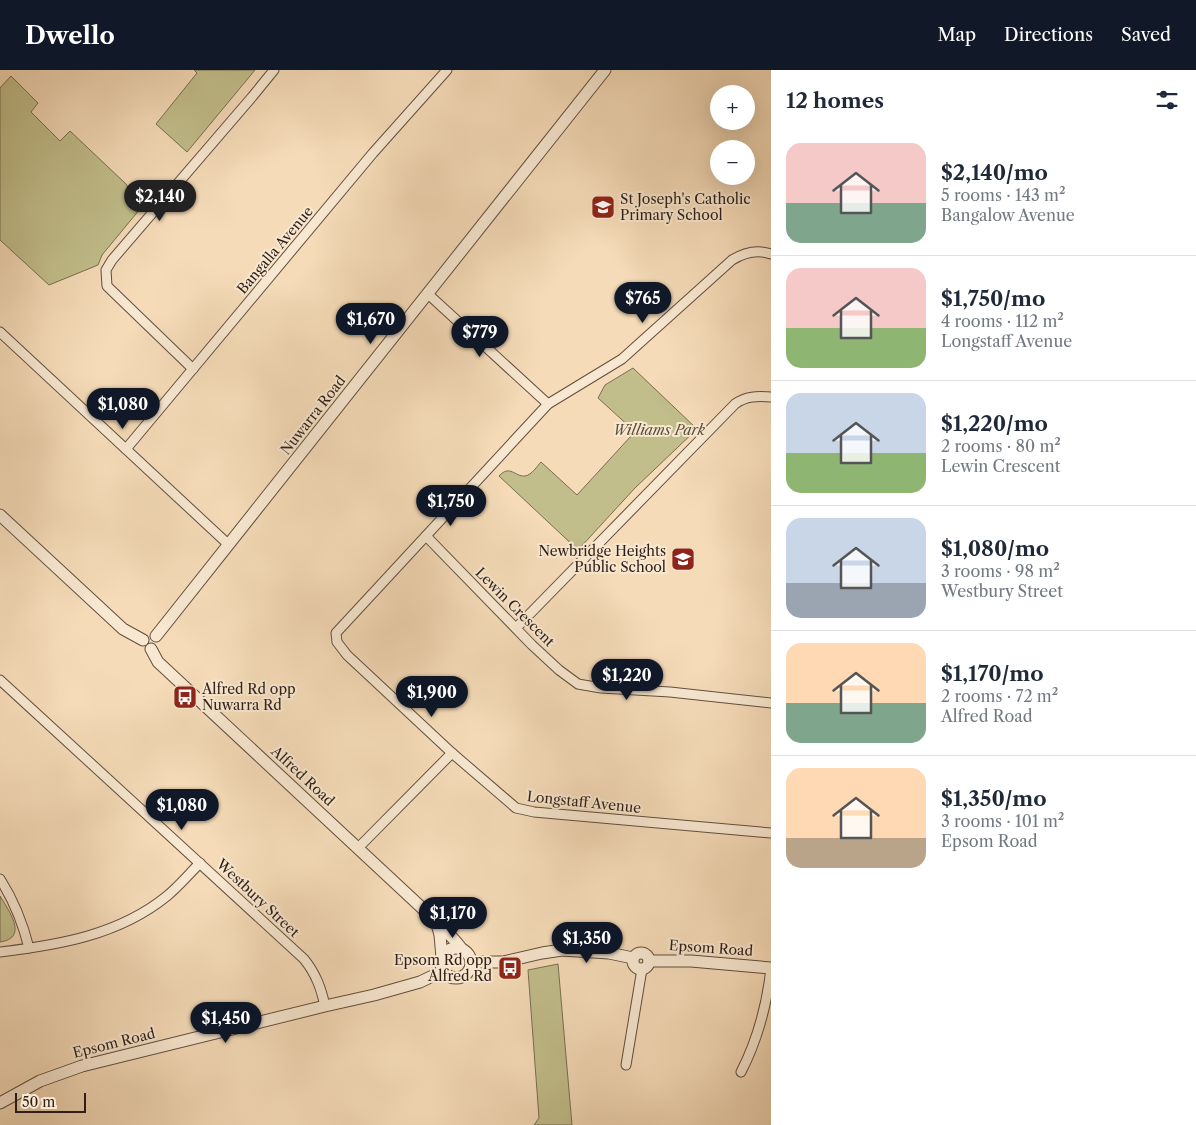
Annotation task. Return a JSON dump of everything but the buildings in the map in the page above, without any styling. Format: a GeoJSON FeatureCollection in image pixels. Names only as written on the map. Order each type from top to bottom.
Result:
{"type":"FeatureCollection","features":[{"type":"Feature","properties":{"kind":"street"},"geometry":{"type":"LineString","coordinates":[[193,369],[107,286],[106,270],[112,260],[274,70]]}},
{"type":"Feature","properties":{"kind":"street","name":"Bangalla Avenue"},"geometry":{"type":"LineString","coordinates":[[126,449],[373,153],[447,70]]}},
{"type":"Feature","properties":{"kind":"street","name":"Nuwarra Road"},"geometry":{"type":"LineString","coordinates":[[156,636],[605,70]]}},
{"type":"Feature","properties":{"kind":"street","name":"Longstaff Avenue"},"geometry":{"type":"LineString","coordinates":[[771,254],[762,250],[743,253],[732,260],[622,359],[548,404],[336,633],[337,642],[348,655],[452,753],[516,808],[534,812],[771,834]]}},
{"type":"Feature","properties":{"kind":"street"},"geometry":{"type":"LineString","coordinates":[[428,294],[548,404]]}},
{"type":"Feature","properties":{"kind":"street"},"geometry":{"type":"LineString","coordinates":[[0,332],[229,546]]}},
{"type":"Feature","properties":{"kind":"street"},"geometry":{"type":"LineString","coordinates":[[516,628],[734,404],[753,396],[771,397]]}},
{"type":"Feature","properties":{"kind":"street"},"geometry":{"type":"LineString","coordinates":[[0,515],[123,630],[143,640]]}},
{"type":"Feature","properties":{"kind":"street","name":"Lewin Crescent"},"geometry":{"type":"LineString","coordinates":[[426,536],[559,670],[578,684],[602,688],[670,692],[771,703]]}},
{"type":"Feature","properties":{"kind":"street"},"geometry":{"type":"LineString","coordinates":[[149,634],[156,636],[158,641],[157,645],[151,649],[144,646],[143,640],[145,635],[149,634]]}},
{"type":"Feature","properties":{"kind":"street","name":"Alfred Road"},"geometry":{"type":"LineString","coordinates":[[151,649],[158,662],[437,924],[446,930],[461,948]]}},
{"type":"Feature","properties":{"kind":"street","name":"Westbury Street"},"geometry":{"type":"LineString","coordinates":[[0,680],[304,959],[319,982],[325,1006]]}},
{"type":"Feature","properties":{"kind":"street"},"geometry":{"type":"LineString","coordinates":[[358,848],[452,753]]}},
{"type":"Feature","properties":{"kind":"street"},"geometry":{"type":"LineString","coordinates":[[0,952],[75,940],[120,924],[159,902],[176,888],[200,863]]}},
{"type":"Feature","properties":{"kind":"street"},"geometry":{"type":"LineString","coordinates":[[0,879],[16,908],[29,948]]}},
{"type":"Feature","properties":{"kind":"street"},"geometry":{"type":"LineString","coordinates":[[437,924],[443,971],[450,977],[459,978],[470,971],[472,962],[468,953],[461,948],[447,950],[442,958]]}},
{"type":"Feature","properties":{"kind":"street"},"geometry":{"type":"LineString","coordinates":[[472,962],[503,962],[562,950],[609,953],[633,958],[634,966],[646,965],[626,1065]]}},
{"type":"Feature","properties":{"kind":"street","name":"Epsom Road"},"geometry":{"type":"LineString","coordinates":[[646,965],[691,961],[771,968]]}},
{"type":"Feature","properties":{"kind":"street"},"geometry":{"type":"LineString","coordinates":[[741,1072],[755,1041],[771,968]]}},
{"type":"Feature","properties":{"kind":"street","name":"Epsom Road"},"geometry":{"type":"LineString","coordinates":[[0,1103],[33,1084],[68,1070],[374,995],[420,982],[443,971]]}},
{"type":"Feature","properties":{"kind":"green space"},"geometry":{"type":"Polygon","coordinates":[[[194,70],[255,70],[187,152],[156,124],[197,73],[194,70]]]}},
{"type":"Feature","properties":{"kind":"green space"},"geometry":{"type":"Polygon","coordinates":[[[11,76],[38,103],[31,112],[60,141],[70,131],[126,184],[140,209],[102,255],[98,265],[49,285],[0,240],[0,88],[11,76]]]}},
{"type":"Feature","properties":{"kind":"green space","name":"Williams Park"},"geometry":{"type":"Polygon","coordinates":[[[633,368],[697,429],[635,488],[578,550],[499,476],[506,471],[521,476],[528,475],[541,462],[577,495],[632,435],[631,428],[598,398],[605,385],[633,368]]]}},
{"type":"Feature","properties":{"kind":"green space"},"geometry":{"type":"Polygon","coordinates":[[[0,896],[12,916],[15,930],[9,939],[0,942],[0,896]]]}},
{"type":"Feature","properties":{"kind":"green space"},"geometry":{"type":"Polygon","coordinates":[[[558,964],[572,1125],[534,1125],[539,1118],[528,970],[558,964]]]}},
{"type":"Feature","properties":{"kind":"place","name":"St Joseph's Catholic Primary School"},"geometry":{"type":"Point","coordinates":[603,207]}},
{"type":"Feature","properties":{"kind":"place","name":"Newbridge Heights Public School"},"geometry":{"type":"Point","coordinates":[683,559]}},
{"type":"Feature","properties":{"kind":"place","name":"Alfred Rd opp Nuwarra Rd"},"geometry":{"type":"Point","coordinates":[185,697]}},
{"type":"Feature","properties":{"kind":"place","name":"Epsom Rd opp Alfred Rd"},"geometry":{"type":"Point","coordinates":[510,968]}}]}
